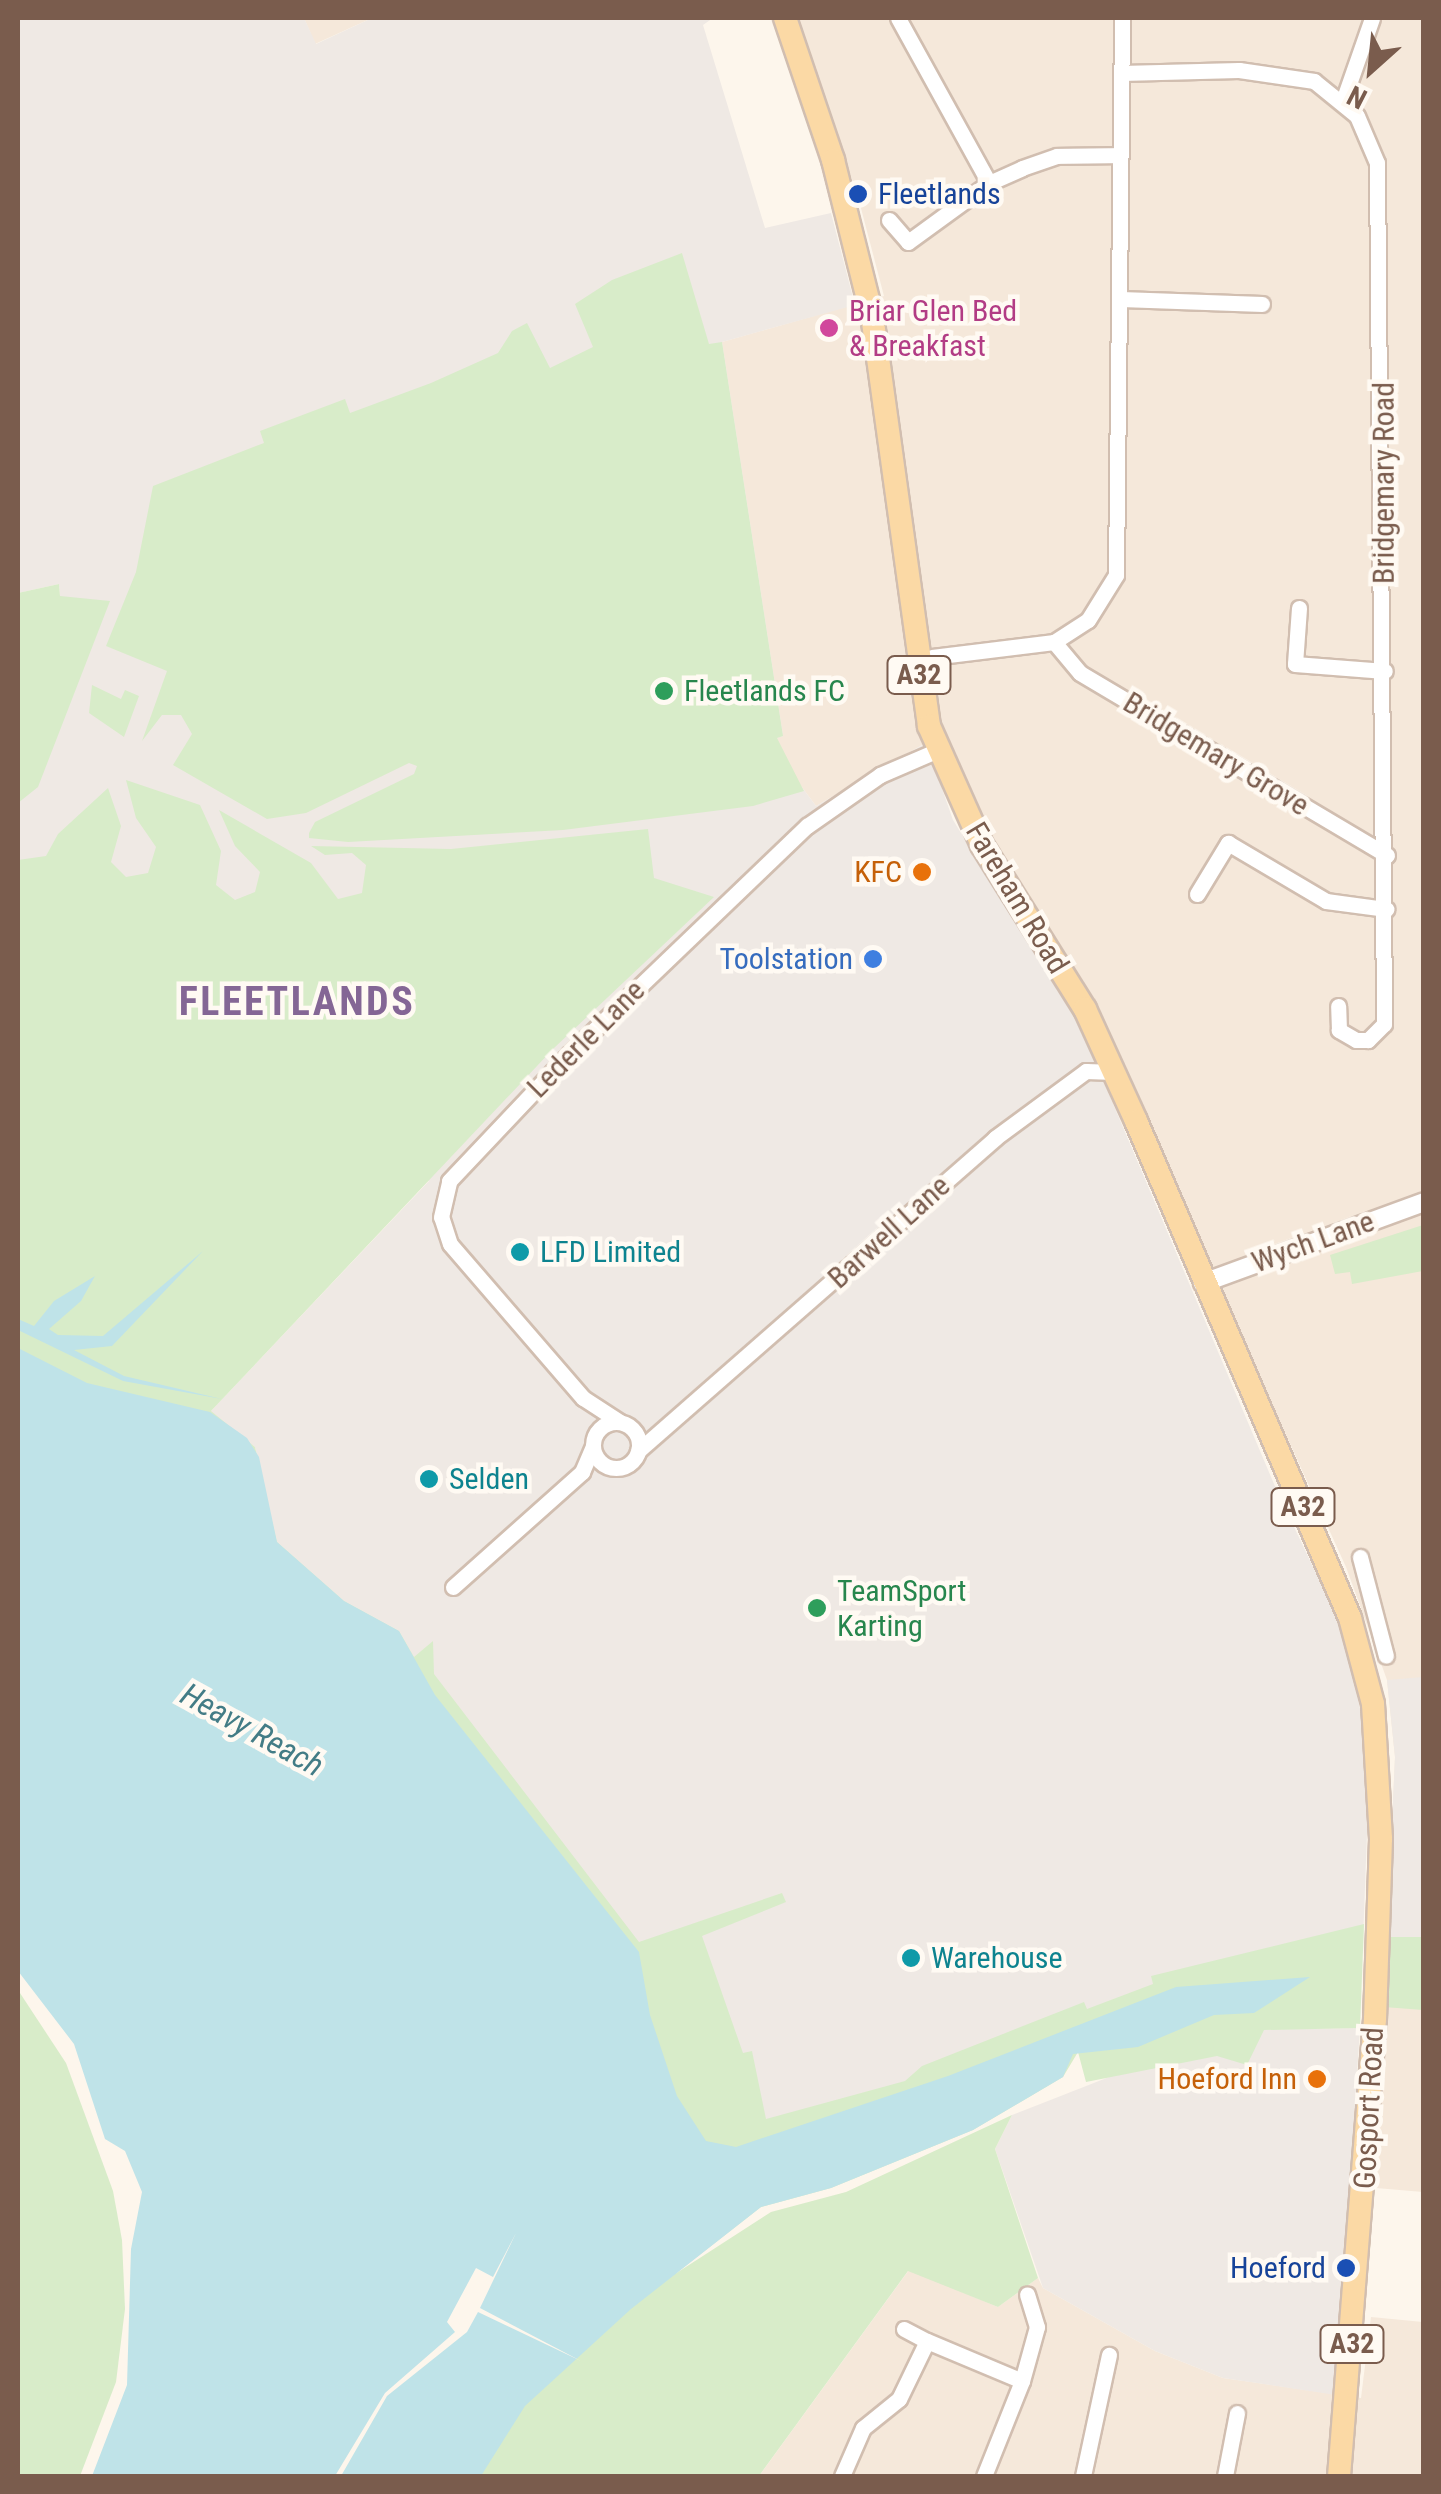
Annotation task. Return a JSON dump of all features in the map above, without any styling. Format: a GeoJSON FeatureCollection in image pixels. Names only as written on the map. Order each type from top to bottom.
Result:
{"type":"FeatureCollection","features":[{"type":"Feature","properties":{"kind":"main road","name":"Fareham Road"},"geometry":{"type":"LineString","coordinates":[[784,18],[833,160],[872,315],[916,660],[938,750],[982,845],[1084,1010],[1114,1072],[1350,1618],[1378,1740]]}},
{"type":"Feature","properties":{"kind":"main road","name":"Gosport Road"},"geometry":{"type":"LineString","coordinates":[[1339,2476],[1371,2092],[1382,1840],[1378,1740]]}},
{"type":"Feature","properties":{"kind":"street"},"geometry":{"type":"LineString","coordinates":[[898,18],[989,183]]}},
{"type":"Feature","properties":{"kind":"street"},"geometry":{"type":"LineString","coordinates":[[932,657],[1054,642],[1100,606],[1118,566],[1122,18]]}},
{"type":"Feature","properties":{"kind":"street"},"geometry":{"type":"LineString","coordinates":[[1343,101],[1372,18]]}},
{"type":"Feature","properties":{"kind":"street","name":"Bridgemary Road"},"geometry":{"type":"LineString","coordinates":[[1122,73],[1289,73],[1343,101],[1370,137],[1382,186],[1384,1024],[1368,1040],[1356,1040],[1339,1030],[1338,1006]]}},
{"type":"Feature","properties":{"kind":"street"},"geometry":{"type":"LineString","coordinates":[[889,220],[908,242],[989,183],[1056,156],[1120,155]]}},
{"type":"Feature","properties":{"kind":"street"},"geometry":{"type":"LineString","coordinates":[[1121,299],[1262,304]]}},
{"type":"Feature","properties":{"kind":"street"},"geometry":{"type":"LineString","coordinates":[[1299,608],[1295,664],[1385,671]]}},
{"type":"Feature","properties":{"kind":"street","name":"Bridgemary Grove"},"geometry":{"type":"LineString","coordinates":[[1054,642],[1080,672],[1386,855]]}},
{"type":"Feature","properties":{"kind":"street","name":"Lederle Lane"},"geometry":{"type":"LineString","coordinates":[[623,1423],[578,1392],[446,1238],[442,1207],[452,1176],[808,826],[880,775],[938,750]]}},
{"type":"Feature","properties":{"kind":"street"},"geometry":{"type":"LineString","coordinates":[[1197,894],[1228,844],[1326,901],[1386,909]]}},
{"type":"Feature","properties":{"kind":"street","name":"Barwell Lane"},"geometry":{"type":"LineString","coordinates":[[638,1451],[1046,1098],[1086,1071],[1114,1072]]}},
{"type":"Feature","properties":{"kind":"street","name":"Wych Lane"},"geometry":{"type":"LineString","coordinates":[[1203,1283],[1424,1202]]}},
{"type":"Feature","properties":{"kind":"street","name":"Lederle Lane"},"geometry":{"type":"LineString","coordinates":[[578,1392],[593,1444]]}},
{"type":"Feature","properties":{"kind":"street"},"geometry":{"type":"LineString","coordinates":[[453,1587],[576,1477],[602,1426],[623,1423],[646,1427],[676,1416]]}},
{"type":"Feature","properties":{"kind":"street"},"geometry":{"type":"LineString","coordinates":[[576,1477],[629,1464],[638,1451],[637,1436],[623,1423]]}},
{"type":"Feature","properties":{"kind":"street"},"geometry":{"type":"LineString","coordinates":[[593,1444],[610,1467]]}},
{"type":"Feature","properties":{"kind":"street"},"geometry":{"type":"LineString","coordinates":[[1360,1557],[1386,1656]]}},
{"type":"Feature","properties":{"kind":"street"},"geometry":{"type":"LineString","coordinates":[[984,2476],[1022,2381],[1037,2327],[1027,2295]]}},
{"type":"Feature","properties":{"kind":"street"},"geometry":{"type":"LineString","coordinates":[[904,2329],[1022,2381]]}},
{"type":"Feature","properties":{"kind":"street"},"geometry":{"type":"LineString","coordinates":[[842,2476],[862,2428],[899,2400],[927,2341]]}},
{"type":"Feature","properties":{"kind":"street"},"geometry":{"type":"LineString","coordinates":[[1083,2476],[1109,2355]]}},
{"type":"Feature","properties":{"kind":"street"},"geometry":{"type":"LineString","coordinates":[[1225,2476],[1237,2413]]}},
{"type":"Feature","properties":{"kind":"shaded area"},"geometry":{"type":"Polygon","coordinates":[[[18,18],[304,18],[316,44],[372,18],[713,18],[703,25],[765,228],[831,213],[855,305],[722,342],[783,736],[777,738],[792,774],[816,806],[926,743],[953,820],[1081,1028],[1277,1491],[1342,1628],[1370,1753],[1363,1940],[767,2131],[435,1695],[399,1631],[344,1601],[277,1542],[255,1447],[210,1412],[429,1181],[18,876],[18,642],[60,596],[59,584],[18,593],[18,18]]]}},
{"type":"Feature","properties":{"kind":"shaded area"},"geometry":{"type":"Polygon","coordinates":[[[304,18],[372,18],[315,44],[304,18]]]}},
{"type":"Feature","properties":{"kind":"shaded area"},"geometry":{"type":"Polygon","coordinates":[[[794,18],[1423,18],[1423,2192],[1376,2188],[1395,1757],[1387,1680],[1346,1567],[1192,1228],[970,810],[943,733],[816,806],[792,774],[776,738],[783,736],[722,342],[884,296],[857,193],[794,18]]]}},
{"type":"Feature","properties":{"kind":"shaded area"},"geometry":{"type":"Polygon","coordinates":[[[1423,1677],[1423,1937],[1387,1937],[1395,1757],[1387,1680],[1423,1677]]]}},
{"type":"Feature","properties":{"kind":"shaded area"},"geometry":{"type":"Polygon","coordinates":[[[1360,2028],[1336,2395],[1223,2378],[1155,2351],[1043,2288],[995,2149],[1012,2115],[1229,2030],[1360,2028]]]}},
{"type":"Feature","properties":{"kind":"shaded area"},"geometry":{"type":"Polygon","coordinates":[[[909,2270],[998,2307],[1038,2278],[1043,2288],[1155,2351],[1223,2378],[1361,2398],[1371,2317],[1423,2322],[1423,2476],[759,2476],[909,2270]]]}},
{"type":"Feature","properties":{"kind":"green space"},"geometry":{"type":"Polygon","coordinates":[[[682,253],[709,344],[722,342],[783,736],[777,738],[804,791],[753,806],[563,830],[348,842],[309,838],[309,833],[315,822],[414,774],[417,766],[409,763],[306,813],[267,819],[173,765],[192,734],[181,715],[162,715],[142,741],[167,671],[106,646],[136,572],[153,486],[264,443],[260,431],[345,399],[350,413],[431,383],[498,353],[512,331],[527,323],[550,368],[593,347],[575,304],[612,280],[682,253]]]}},
{"type":"Feature","properties":{"kind":"green space"},"geometry":{"type":"Polygon","coordinates":[[[59,584],[60,596],[110,601],[38,787],[18,803],[18,593],[59,584]]]}},
{"type":"Feature","properties":{"kind":"green space"},"geometry":{"type":"Polygon","coordinates":[[[92,685],[121,699],[125,690],[139,696],[124,737],[89,713],[92,685]]]}},
{"type":"Feature","properties":{"kind":"green space"},"geometry":{"type":"Polygon","coordinates":[[[126,780],[200,805],[221,851],[216,885],[235,900],[255,892],[260,872],[235,846],[219,810],[311,863],[338,899],[362,893],[366,865],[352,853],[325,855],[311,846],[451,849],[648,829],[654,878],[714,897],[554,1048],[211,1411],[255,1447],[277,1542],[344,1601],[399,1631],[414,1657],[433,1641],[434,1674],[639,1942],[782,1893],[786,1902],[702,1936],[743,2053],[752,2051],[766,2119],[905,2081],[922,2066],[1084,2002],[1087,2009],[1153,1984],[1151,1976],[1364,1924],[1360,2028],[1264,2030],[1247,2065],[1217,2056],[1086,2082],[1078,2052],[1063,2077],[973,2130],[831,2188],[761,2207],[675,2274],[771,2212],[846,2192],[1012,2115],[995,2149],[1038,2278],[998,2307],[908,2271],[759,2476],[310,2476],[18,1549],[18,860],[46,856],[58,834],[108,788],[121,826],[111,862],[126,877],[148,873],[156,847],[136,818],[126,780]]]}},
{"type":"Feature","properties":{"kind":"green space"},"geometry":{"type":"Polygon","coordinates":[[[1423,1225],[1423,1271],[1352,1284],[1350,1272],[1335,1274],[1330,1255],[1423,1225]]]}},
{"type":"Feature","properties":{"kind":"green space"},"geometry":{"type":"Polygon","coordinates":[[[1387,1937],[1423,1937],[1423,2010],[1384,2007],[1387,1937]]]}},
{"type":"Feature","properties":{"kind":"green space"},"geometry":{"type":"Polygon","coordinates":[[[18,1990],[66,2063],[113,2191],[122,2240],[125,2309],[116,2382],[80,2476],[18,2476],[18,1990]]]}},
{"type":"Feature","properties":{"kind":"water"},"geometry":{"type":"Polygon","coordinates":[[[203,1251],[112,1346],[74,1350],[124,1376],[222,1399],[123,1381],[18,1330],[18,1319],[34,1326],[54,1301],[95,1276],[81,1301],[49,1329],[58,1335],[103,1336],[203,1251]]]}},
{"type":"Feature","properties":{"kind":"water","name":"Heavy Reach"},"geometry":{"type":"Polygon","coordinates":[[[18,1348],[87,1383],[210,1412],[247,1438],[259,1457],[277,1542],[344,1601],[399,1631],[435,1695],[639,1952],[650,2015],[677,2096],[706,2141],[736,2147],[948,2076],[1176,1987],[1310,1977],[1254,2013],[1214,2015],[1138,2047],[1073,2054],[1063,2077],[973,2130],[831,2188],[761,2207],[631,2309],[525,2406],[481,2476],[92,2476],[127,2385],[131,2249],[142,2192],[125,2151],[105,2139],[74,2044],[18,1971],[18,1348]]]}},
{"type":"Feature","properties":{"kind":"pier"},"geometry":{"type":"Polygon","coordinates":[[[516,2233],[480,2308],[581,2361],[478,2312],[467,2332],[387,2396],[341,2476],[335,2476],[385,2393],[455,2332],[447,2322],[476,2268],[493,2277],[516,2233]]]}},
{"type":"Feature","properties":{"kind":"place","name":"Fleetlands"},"geometry":{"type":"Point","coordinates":[858,194]}},
{"type":"Feature","properties":{"kind":"place","name":"Briar Glen Bed & Breakfast"},"geometry":{"type":"Point","coordinates":[829,328]}},
{"type":"Feature","properties":{"kind":"place","name":"Fleetlands FC"},"geometry":{"type":"Point","coordinates":[664,691]}},
{"type":"Feature","properties":{"kind":"place","name":"KFC"},"geometry":{"type":"Point","coordinates":[922,872]}},
{"type":"Feature","properties":{"kind":"place","name":"Toolstation"},"geometry":{"type":"Point","coordinates":[873,959]}},
{"type":"Feature","properties":{"kind":"place","name":"LFD Limited"},"geometry":{"type":"Point","coordinates":[520,1252]}},
{"type":"Feature","properties":{"kind":"place","name":"Selden"},"geometry":{"type":"Point","coordinates":[429,1479]}},
{"type":"Feature","properties":{"kind":"place","name":"TeamSport Karting"},"geometry":{"type":"Point","coordinates":[817,1608]}},
{"type":"Feature","properties":{"kind":"place","name":"Warehouse"},"geometry":{"type":"Point","coordinates":[911,1958]}},
{"type":"Feature","properties":{"kind":"place","name":"Hoeford Inn"},"geometry":{"type":"Point","coordinates":[1317,2079]}},
{"type":"Feature","properties":{"kind":"place","name":"Hoeford"},"geometry":{"type":"Point","coordinates":[1346,2268]}},
{"type":"Feature","properties":{"kind":"district","name":"FLEETLANDS"},"geometry":{"type":"Point","coordinates":[297,1002]}}]}
